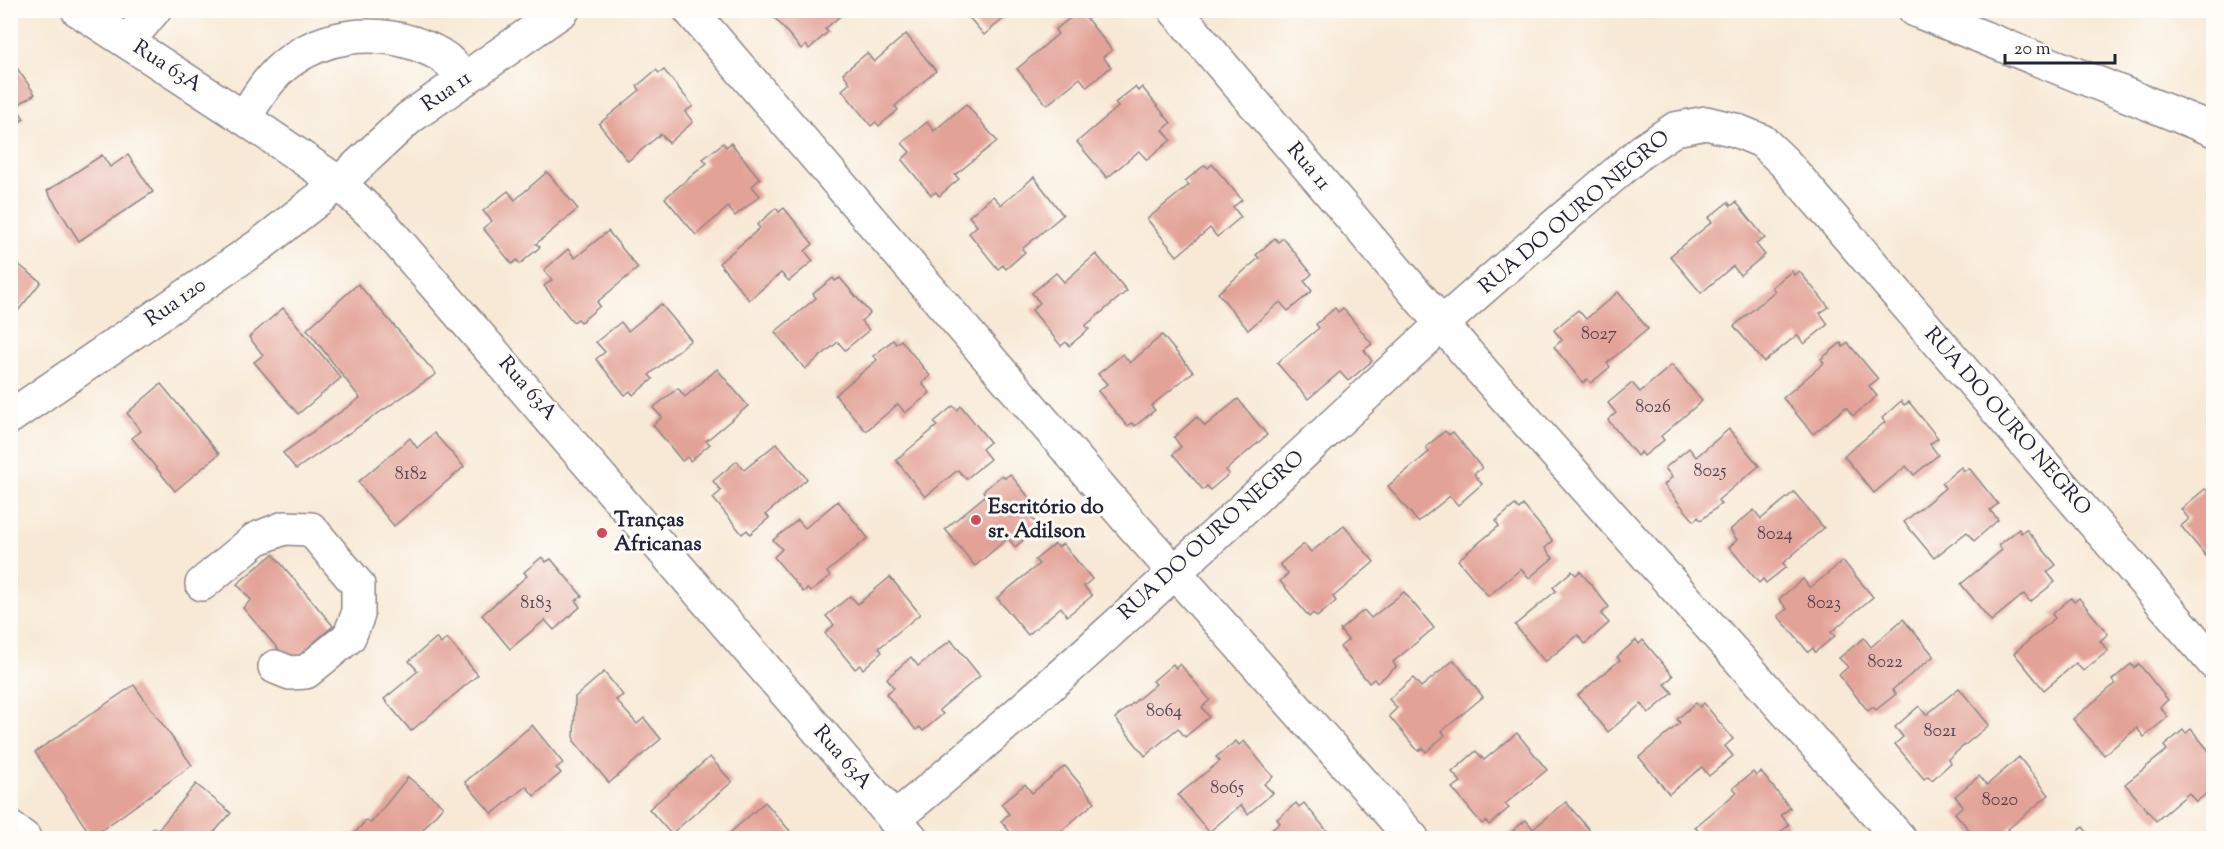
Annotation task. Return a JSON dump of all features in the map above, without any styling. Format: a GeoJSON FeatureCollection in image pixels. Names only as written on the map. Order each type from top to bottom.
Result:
{"type":"FeatureCollection","features":[{"type":"Feature","properties":{"kind":"street","name":"Rua 63A"},"geometry":{"type":"LineString","coordinates":[[78,10],[339,183],[379,220],[635,513],[681,571],[903,829]]}},
{"type":"Feature","properties":{"kind":"street"},"geometry":{"type":"LineString","coordinates":[[128,41],[154,10]]}},
{"type":"Feature","properties":{"kind":"street","name":"Rua 11"},"geometry":{"type":"LineString","coordinates":[[339,183],[410,118],[563,10]]}},
{"type":"Feature","properties":{"kind":"street"},"geometry":{"type":"LineString","coordinates":[[690,10],[1174,572],[1412,838]]}},
{"type":"Feature","properties":{"kind":"street","name":"Rua 11"},"geometry":{"type":"LineString","coordinates":[[1174,10],[1432,314],[1443,323],[1498,389],[1899,838]]}},
{"type":"Feature","properties":{"kind":"street"},"geometry":{"type":"LineString","coordinates":[[1915,10],[2214,130]]}},
{"type":"Feature","properties":{"kind":"street"},"geometry":{"type":"LineString","coordinates":[[244,118],[269,80],[289,61],[312,47],[336,39],[359,35],[406,41],[425,47],[445,58],[465,79]]}},
{"type":"Feature","properties":{"kind":"street","name":"RUA DO OURO NEGRO"},"geometry":{"type":"LineString","coordinates":[[903,829],[951,772],[1174,572],[1443,323],[1642,151],[1675,129],[1706,123],[1735,130],[1762,141],[1785,163],[2214,663]]}},
{"type":"Feature","properties":{"kind":"street","name":"Rua 120"},"geometry":{"type":"LineString","coordinates":[[10,417],[260,245],[339,183]]}},
{"type":"Feature","properties":{"kind":"street"},"geometry":{"type":"LineString","coordinates":[[202,584],[256,539],[284,528],[311,529],[358,585],[358,615],[350,637],[306,672],[290,673],[275,668]]}},
{"type":"Feature","properties":{"kind":"street"},"geometry":{"type":"LineString","coordinates":[[10,828],[24,838]]}},
{"type":"Feature","properties":{"kind":"building"},"geometry":{"type":"Polygon","coordinates":[[[774,10],[847,10],[825,29],[828,32],[809,49],[806,45],[801,49],[771,13],[774,10]]]}},
{"type":"Feature","properties":{"kind":"building"},"geometry":{"type":"Polygon","coordinates":[[[963,10],[1014,10],[984,35],[963,10]]]}},
{"type":"Feature","properties":{"kind":"building"},"geometry":{"type":"Polygon","coordinates":[[[1075,14],[1078,18],[1083,14],[1112,50],[1103,57],[1111,67],[1087,87],[1080,78],[1047,105],[1017,69],[1058,34],[1055,30],[1075,14]]]}},
{"type":"Feature","properties":{"kind":"building"},"geometry":{"type":"Polygon","coordinates":[[[906,34],[936,71],[895,106],[898,110],[879,126],[876,122],[871,126],[842,90],[850,83],[843,73],[867,53],[874,62],[906,34]]]}},
{"type":"Feature","properties":{"kind":"building"},"geometry":{"type":"Polygon","coordinates":[[[10,58],[35,94],[16,106],[24,119],[10,128],[10,58]]]}},
{"type":"Feature","properties":{"kind":"building"},"geometry":{"type":"Polygon","coordinates":[[[656,70],[659,73],[664,70],[693,106],[685,112],[693,122],[669,143],[661,134],[628,161],[599,124],[640,90],[637,86],[656,70]]]}},
{"type":"Feature","properties":{"kind":"building"},"geometry":{"type":"Polygon","coordinates":[[[1135,87],[1138,91],[1142,87],[1171,123],[1163,130],[1171,140],[1147,160],[1139,151],[1107,178],[1077,142],[1118,107],[1115,103],[1135,87]]]}},
{"type":"Feature","properties":{"kind":"building"},"geometry":{"type":"Polygon","coordinates":[[[966,104],[997,141],[955,175],[959,179],[939,196],[936,192],[931,195],[902,160],[910,152],[902,143],[927,122],[934,131],[966,104]]]}},
{"type":"Feature","properties":{"kind":"building"},"geometry":{"type":"Polygon","coordinates":[[[723,143],[726,147],[731,143],[760,179],[752,186],[760,196],[735,216],[728,207],[696,235],[665,198],[707,163],[703,159],[723,143]]]}},
{"type":"Feature","properties":{"kind":"building"},"geometry":{"type":"Polygon","coordinates":[[[102,155],[110,167],[128,155],[153,192],[79,241],[47,191],[102,155]]]}},
{"type":"Feature","properties":{"kind":"building"},"geometry":{"type":"Polygon","coordinates":[[[1212,164],[1242,200],[1233,207],[1241,217],[1217,237],[1210,228],[1177,256],[1147,219],[1189,185],[1185,181],[1205,165],[1208,168],[1212,164]]]}},
{"type":"Feature","properties":{"kind":"building"},"geometry":{"type":"Polygon","coordinates":[[[547,172],[578,209],[536,244],[540,247],[520,264],[517,260],[512,264],[483,228],[492,221],[483,211],[508,191],[515,200],[547,172]]]}},
{"type":"Feature","properties":{"kind":"building"},"geometry":{"type":"Polygon","coordinates":[[[1034,177],[1063,215],[1022,249],[1025,252],[1006,269],[1003,265],[998,269],[969,233],[977,226],[969,216],[993,196],[1001,205],[1034,177]]]}},
{"type":"Feature","properties":{"kind":"building"},"geometry":{"type":"Polygon","coordinates":[[[1728,202],[1731,206],[1736,202],[1765,238],[1756,244],[1765,255],[1740,275],[1733,266],[1701,293],[1670,256],[1712,222],[1708,218],[1728,202]]]}},
{"type":"Feature","properties":{"kind":"building"},"geometry":{"type":"Polygon","coordinates":[[[776,208],[779,212],[784,208],[813,244],[805,251],[813,261],[789,281],[781,273],[749,300],[719,263],[760,228],[757,225],[776,208]]]}},
{"type":"Feature","properties":{"kind":"building"},"geometry":{"type":"Polygon","coordinates":[[[608,231],[638,268],[597,302],[600,306],[581,322],[578,319],[573,322],[544,286],[552,280],[544,270],[568,249],[575,258],[608,231]]]}},
{"type":"Feature","properties":{"kind":"building"},"geometry":{"type":"Polygon","coordinates":[[[1275,238],[1278,242],[1283,238],[1312,274],[1304,281],[1312,291],[1288,311],[1280,302],[1248,330],[1218,293],[1259,258],[1256,255],[1275,238]]]}},
{"type":"Feature","properties":{"kind":"building"},"geometry":{"type":"Polygon","coordinates":[[[1096,254],[1127,291],[1085,326],[1089,329],[1069,346],[1066,342],[1061,346],[1032,310],[1040,303],[1032,293],[1056,273],[1064,282],[1096,254]]]}},
{"type":"Feature","properties":{"kind":"building"},"geometry":{"type":"Polygon","coordinates":[[[10,258],[41,282],[10,321],[10,258]]]}},
{"type":"Feature","properties":{"kind":"building"},"geometry":{"type":"Polygon","coordinates":[[[1792,271],[1794,275],[1799,271],[1829,307],[1820,313],[1828,324],[1804,344],[1797,335],[1764,362],[1734,326],[1775,291],[1772,287],[1792,271]]]}},
{"type":"Feature","properties":{"kind":"building"},"geometry":{"type":"Polygon","coordinates":[[[833,278],[835,281],[840,278],[870,313],[861,321],[869,330],[845,350],[838,342],[805,369],[775,332],[816,298],[813,294],[833,278]]]}},
{"type":"Feature","properties":{"kind":"building"},"geometry":{"type":"Polygon","coordinates":[[[358,284],[436,374],[296,469],[283,453],[360,398],[307,329],[358,284]]]}},
{"type":"Feature","properties":{"kind":"building"},"geometry":{"type":"Polygon","coordinates":[[[1618,292],[1648,329],[1607,363],[1610,367],[1591,383],[1587,379],[1583,383],[1554,347],[1562,340],[1554,330],[1578,310],[1586,319],[1618,292]]]}},
{"type":"Feature","properties":{"kind":"building"},"geometry":{"type":"Polygon","coordinates":[[[661,304],[691,340],[649,375],[653,379],[633,395],[630,391],[625,395],[596,359],[605,352],[596,342],[621,322],[628,331],[661,304]]]}},
{"type":"Feature","properties":{"kind":"building"},"geometry":{"type":"Polygon","coordinates":[[[283,308],[341,378],[298,414],[254,362],[263,355],[249,337],[283,308]]]}},
{"type":"Feature","properties":{"kind":"building"},"geometry":{"type":"Polygon","coordinates":[[[1335,308],[1338,312],[1343,308],[1372,344],[1364,350],[1372,361],[1348,381],[1340,372],[1308,399],[1277,363],[1319,328],[1316,324],[1335,308]]]}},
{"type":"Feature","properties":{"kind":"building"},"geometry":{"type":"Polygon","coordinates":[[[1162,335],[1193,372],[1151,406],[1155,410],[1135,426],[1132,423],[1127,426],[1098,391],[1107,384],[1098,374],[1123,354],[1130,363],[1162,335]]]}},
{"type":"Feature","properties":{"kind":"building"},"geometry":{"type":"Polygon","coordinates":[[[893,340],[896,344],[901,340],[930,376],[922,383],[930,393],[905,413],[898,404],[866,431],[835,395],[877,360],[873,356],[893,340]]]}},
{"type":"Feature","properties":{"kind":"building"},"geometry":{"type":"Polygon","coordinates":[[[1841,343],[1843,347],[1848,343],[1878,379],[1869,386],[1877,396],[1853,416],[1846,407],[1813,434],[1783,398],[1824,363],[1821,359],[1841,343]]]}},
{"type":"Feature","properties":{"kind":"building"},"geometry":{"type":"Polygon","coordinates":[[[1672,365],[1702,401],[1661,436],[1664,440],[1644,456],[1641,452],[1637,456],[1608,420],[1616,413],[1608,403],[1632,383],[1640,392],[1672,365]]]}},
{"type":"Feature","properties":{"kind":"building"},"geometry":{"type":"Polygon","coordinates":[[[717,369],[748,406],[706,441],[710,444],[690,461],[687,457],[682,461],[653,425],[662,417],[653,408],[678,388],[685,397],[717,369]]]}},
{"type":"Feature","properties":{"kind":"building"},"geometry":{"type":"Polygon","coordinates":[[[161,384],[219,454],[175,491],[132,438],[141,431],[127,413],[161,384]]]}},
{"type":"Feature","properties":{"kind":"building"},"geometry":{"type":"Polygon","coordinates":[[[1238,399],[1267,435],[1226,470],[1229,474],[1210,490],[1207,486],[1203,490],[1173,454],[1181,447],[1174,437],[1197,417],[1205,426],[1238,399]]]}},
{"type":"Feature","properties":{"kind":"building"},"geometry":{"type":"Polygon","coordinates":[[[1901,401],[1904,405],[1909,402],[1938,438],[1930,444],[1938,455],[1914,475],[1906,466],[1874,493],[1844,456],[1885,422],[1882,418],[1901,401]]]}},
{"type":"Feature","properties":{"kind":"building"},"geometry":{"type":"Polygon","coordinates":[[[953,406],[957,410],[961,406],[990,442],[982,449],[990,459],[966,479],[958,470],[925,497],[896,460],[937,426],[934,422],[953,406]]]}},
{"type":"Feature","properties":{"kind":"building"},"geometry":{"type":"Polygon","coordinates":[[[1729,429],[1759,466],[1718,500],[1721,504],[1701,520],[1698,517],[1694,521],[1664,485],[1672,477],[1665,468],[1689,448],[1696,457],[1729,429]]]}},
{"type":"Feature","properties":{"kind":"building"},"geometry":{"type":"Polygon","coordinates":[[[1445,431],[1449,435],[1453,432],[1482,468],[1474,474],[1482,484],[1458,505],[1450,496],[1418,522],[1388,486],[1429,452],[1426,447],[1445,431]]]}},
{"type":"Feature","properties":{"kind":"building"},"geometry":{"type":"Polygon","coordinates":[[[434,433],[464,467],[394,526],[358,482],[410,438],[417,448],[434,433]]]}},
{"type":"Feature","properties":{"kind":"building"},"geometry":{"type":"Polygon","coordinates":[[[777,443],[807,479],[766,514],[769,518],[750,534],[747,530],[742,534],[713,498],[721,491],[713,481],[737,461],[744,470],[777,443]]]}},
{"type":"Feature","properties":{"kind":"building"},"geometry":{"type":"Polygon","coordinates":[[[1961,467],[1964,471],[1969,468],[1998,504],[1990,510],[1998,520],[1974,541],[1967,532],[1934,558],[1904,522],[1945,488],[1942,483],[1961,467]]]}},
{"type":"Feature","properties":{"kind":"building"},"geometry":{"type":"Polygon","coordinates":[[[1010,474],[1039,510],[1031,517],[1039,527],[1015,547],[1008,538],[975,566],[945,529],[986,495],[983,491],[1002,475],[1005,478],[1010,474]]]}},
{"type":"Feature","properties":{"kind":"building"},"geometry":{"type":"Polygon","coordinates":[[[2205,489],[2214,497],[2214,559],[2210,561],[2181,526],[2189,519],[2181,509],[2205,489]]]}},
{"type":"Feature","properties":{"kind":"building"},"geometry":{"type":"Polygon","coordinates":[[[1794,492],[1824,528],[1783,563],[1786,567],[1766,583],[1763,579],[1759,583],[1729,547],[1737,540],[1730,530],[1754,510],[1761,519],[1794,492]]]}},
{"type":"Feature","properties":{"kind":"building"},"geometry":{"type":"Polygon","coordinates":[[[838,501],[868,538],[827,572],[830,576],[811,592],[807,589],[803,592],[774,557],[782,549],[773,540],[798,520],[805,528],[838,501]]]}},
{"type":"Feature","properties":{"kind":"building"},"geometry":{"type":"Polygon","coordinates":[[[1515,505],[1519,509],[1523,505],[1553,541],[1545,548],[1553,558],[1529,578],[1521,569],[1488,596],[1458,560],[1499,526],[1496,521],[1515,505]]]}},
{"type":"Feature","properties":{"kind":"building"},"geometry":{"type":"Polygon","coordinates":[[[1344,526],[1374,562],[1333,597],[1336,601],[1317,617],[1313,613],[1309,617],[1280,581],[1288,574],[1280,564],[1304,544],[1311,552],[1344,526]]]}},
{"type":"Feature","properties":{"kind":"building"},"geometry":{"type":"Polygon","coordinates":[[[2019,529],[2021,533],[2026,529],[2056,565],[2047,572],[2055,582],[2030,602],[2024,594],[1991,621],[1961,584],[2002,550],[1999,545],[2019,529]]]}},
{"type":"Feature","properties":{"kind":"building"},"geometry":{"type":"Polygon","coordinates":[[[1055,544],[1058,547],[1063,544],[1092,579],[1084,586],[1092,596],[1067,616],[1061,607],[1028,635],[997,598],[1039,564],[1035,560],[1055,544]]]}},
{"type":"Feature","properties":{"kind":"building"},"geometry":{"type":"Polygon","coordinates":[[[273,554],[333,626],[290,663],[243,608],[251,600],[237,584],[273,554]]]}},
{"type":"Feature","properties":{"kind":"building"},"geometry":{"type":"Polygon","coordinates":[[[542,557],[546,562],[551,559],[582,596],[576,601],[580,607],[554,630],[545,620],[510,649],[482,615],[527,576],[524,572],[542,557]]]}},
{"type":"Feature","properties":{"kind":"building"},"geometry":{"type":"Polygon","coordinates":[[[1843,561],[1873,597],[1831,632],[1835,636],[1815,652],[1813,648],[1808,652],[1778,616],[1787,609],[1779,599],[1803,579],[1810,588],[1843,561]]]}},
{"type":"Feature","properties":{"kind":"building"},"geometry":{"type":"Polygon","coordinates":[[[1572,571],[1576,575],[1580,571],[1609,607],[1601,614],[1609,623],[1585,644],[1578,635],[1545,662],[1515,625],[1556,591],[1553,587],[1572,571]]]}},
{"type":"Feature","properties":{"kind":"building"},"geometry":{"type":"Polygon","coordinates":[[[890,577],[920,614],[879,648],[882,652],[863,669],[860,665],[855,669],[825,633],[834,625],[826,616],[850,596],[858,604],[890,577]]]}},
{"type":"Feature","properties":{"kind":"building"},"geometry":{"type":"Polygon","coordinates":[[[1404,592],[1434,628],[1393,662],[1396,667],[1377,683],[1374,679],[1369,683],[1340,647],[1348,640],[1340,630],[1364,610],[1371,618],[1404,592]]]}},
{"type":"Feature","properties":{"kind":"building"},"geometry":{"type":"Polygon","coordinates":[[[2071,598],[2074,602],[2079,598],[2108,634],[2100,641],[2108,651],[2083,671],[2076,663],[2044,690],[2014,653],[2055,618],[2052,614],[2071,598]]]}},
{"type":"Feature","properties":{"kind":"building"},"geometry":{"type":"Polygon","coordinates":[[[1903,619],[1934,656],[1892,690],[1896,694],[1876,710],[1873,707],[1868,711],[1839,675],[1848,667],[1839,658],[1864,638],[1871,647],[1903,619]]]}},
{"type":"Feature","properties":{"kind":"building"},"geometry":{"type":"Polygon","coordinates":[[[436,638],[441,644],[447,638],[478,675],[411,731],[384,699],[418,671],[409,661],[436,638]]]}},
{"type":"Feature","properties":{"kind":"building"},"geometry":{"type":"Polygon","coordinates":[[[951,640],[980,676],[939,710],[943,714],[923,731],[920,727],[916,730],[886,694],[894,688],[887,678],[911,657],[918,666],[951,640]]]}},
{"type":"Feature","properties":{"kind":"building"},"geometry":{"type":"Polygon","coordinates":[[[1636,640],[1639,644],[1643,640],[1673,676],[1665,684],[1673,693],[1649,713],[1641,704],[1608,732],[1578,695],[1620,660],[1617,657],[1636,640]]]}},
{"type":"Feature","properties":{"kind":"building"},"geometry":{"type":"Polygon","coordinates":[[[1454,660],[1483,697],[1442,731],[1445,735],[1426,752],[1423,748],[1418,751],[1389,716],[1397,708],[1389,699],[1413,678],[1421,687],[1454,660]]]}},
{"type":"Feature","properties":{"kind":"building"},"geometry":{"type":"Polygon","coordinates":[[[1173,664],[1176,668],[1180,664],[1210,700],[1202,707],[1209,717],[1185,737],[1178,728],[1145,756],[1115,718],[1156,684],[1153,681],[1173,664]]]}},
{"type":"Feature","properties":{"kind":"building"},"geometry":{"type":"Polygon","coordinates":[[[2131,664],[2134,668],[2139,664],[2168,700],[2160,707],[2168,717],[2144,737],[2137,728],[2104,755],[2073,719],[2115,684],[2112,680],[2131,664]]]}},
{"type":"Feature","properties":{"kind":"building"},"geometry":{"type":"Polygon","coordinates":[[[604,672],[623,695],[616,700],[637,724],[644,718],[661,739],[609,783],[574,741],[575,697],[604,672]]]}},
{"type":"Feature","properties":{"kind":"building"},"geometry":{"type":"Polygon","coordinates":[[[134,685],[192,765],[92,837],[35,752],[134,685]]]}},
{"type":"Feature","properties":{"kind":"building"},"geometry":{"type":"Polygon","coordinates":[[[1959,688],[1989,725],[1948,759],[1951,763],[1932,780],[1928,776],[1924,779],[1895,744],[1903,737],[1895,727],[1919,706],[1926,715],[1959,688]]]}},
{"type":"Feature","properties":{"kind":"building"},"geometry":{"type":"Polygon","coordinates":[[[1696,703],[1700,707],[1704,703],[1733,739],[1725,746],[1733,756],[1709,776],[1702,767],[1669,794],[1639,757],[1680,723],[1677,719],[1696,703]]]}},
{"type":"Feature","properties":{"kind":"building"},"geometry":{"type":"Polygon","coordinates":[[[532,725],[563,763],[556,768],[561,773],[534,796],[526,786],[492,814],[465,782],[532,725]]]}},
{"type":"Feature","properties":{"kind":"building"},"geometry":{"type":"Polygon","coordinates":[[[2191,729],[2214,757],[2214,788],[2196,802],[2189,793],[2156,821],[2125,784],[2167,750],[2164,746],[2183,730],[2186,733],[2191,729]]]}},
{"type":"Feature","properties":{"kind":"building"},"geometry":{"type":"Polygon","coordinates":[[[1517,733],[1547,770],[1505,804],[1509,808],[1489,825],[1486,821],[1482,824],[1452,788],[1461,782],[1452,772],[1476,751],[1484,760],[1517,733]]]}},
{"type":"Feature","properties":{"kind":"building"},"geometry":{"type":"Polygon","coordinates":[[[1236,741],[1239,745],[1244,741],[1273,777],[1264,784],[1273,793],[1248,814],[1241,805],[1209,832],[1178,795],[1220,761],[1216,757],[1236,741]]]}},
{"type":"Feature","properties":{"kind":"building"},"geometry":{"type":"Polygon","coordinates":[[[710,757],[732,782],[671,834],[649,809],[710,757]]]}},
{"type":"Feature","properties":{"kind":"building"},"geometry":{"type":"Polygon","coordinates":[[[2019,757],[2049,795],[2008,829],[2011,832],[2004,838],[1976,838],[1955,813],[1963,806],[1955,796],[1979,776],[1987,785],[2019,757]]]}},
{"type":"Feature","properties":{"kind":"building"},"geometry":{"type":"Polygon","coordinates":[[[1065,766],[1095,802],[1055,838],[1015,838],[1001,821],[1009,814],[1001,804],[1025,784],[1032,793],[1065,766]]]}},
{"type":"Feature","properties":{"kind":"building"},"geometry":{"type":"Polygon","coordinates":[[[1753,772],[1756,776],[1761,772],[1790,808],[1781,815],[1789,825],[1773,838],[1758,836],[1755,838],[1705,838],[1695,827],[1737,792],[1733,788],[1753,772]]]}},
{"type":"Feature","properties":{"kind":"building"},"geometry":{"type":"Polygon","coordinates":[[[408,777],[443,806],[416,838],[351,838],[366,820],[371,823],[408,777]]]}},
{"type":"Feature","properties":{"kind":"building"},"geometry":{"type":"Polygon","coordinates":[[[196,784],[231,813],[209,838],[145,838],[154,827],[158,830],[196,784]]]}},
{"type":"Feature","properties":{"kind":"building"},"geometry":{"type":"Polygon","coordinates":[[[765,802],[796,838],[724,838],[765,802]]]}},
{"type":"Feature","properties":{"kind":"building"},"geometry":{"type":"Polygon","coordinates":[[[1566,802],[1596,838],[1504,838],[1526,820],[1533,829],[1566,802]]]}},
{"type":"Feature","properties":{"kind":"building"},"geometry":{"type":"Polygon","coordinates":[[[1296,803],[1299,807],[1304,803],[1333,838],[1262,838],[1280,823],[1277,819],[1296,803]]]}},
{"type":"Feature","properties":{"kind":"building"},"geometry":{"type":"Polygon","coordinates":[[[2083,827],[2092,838],[2069,838],[2083,827]]]}},
{"type":"Feature","properties":{"kind":"place","name":"Escritório do sr. Adilson"},"geometry":{"type":"Point","coordinates":[976,520]}},
{"type":"Feature","properties":{"kind":"place","name":"Tranças Africanas"},"geometry":{"type":"Point","coordinates":[602,533]}}]}
